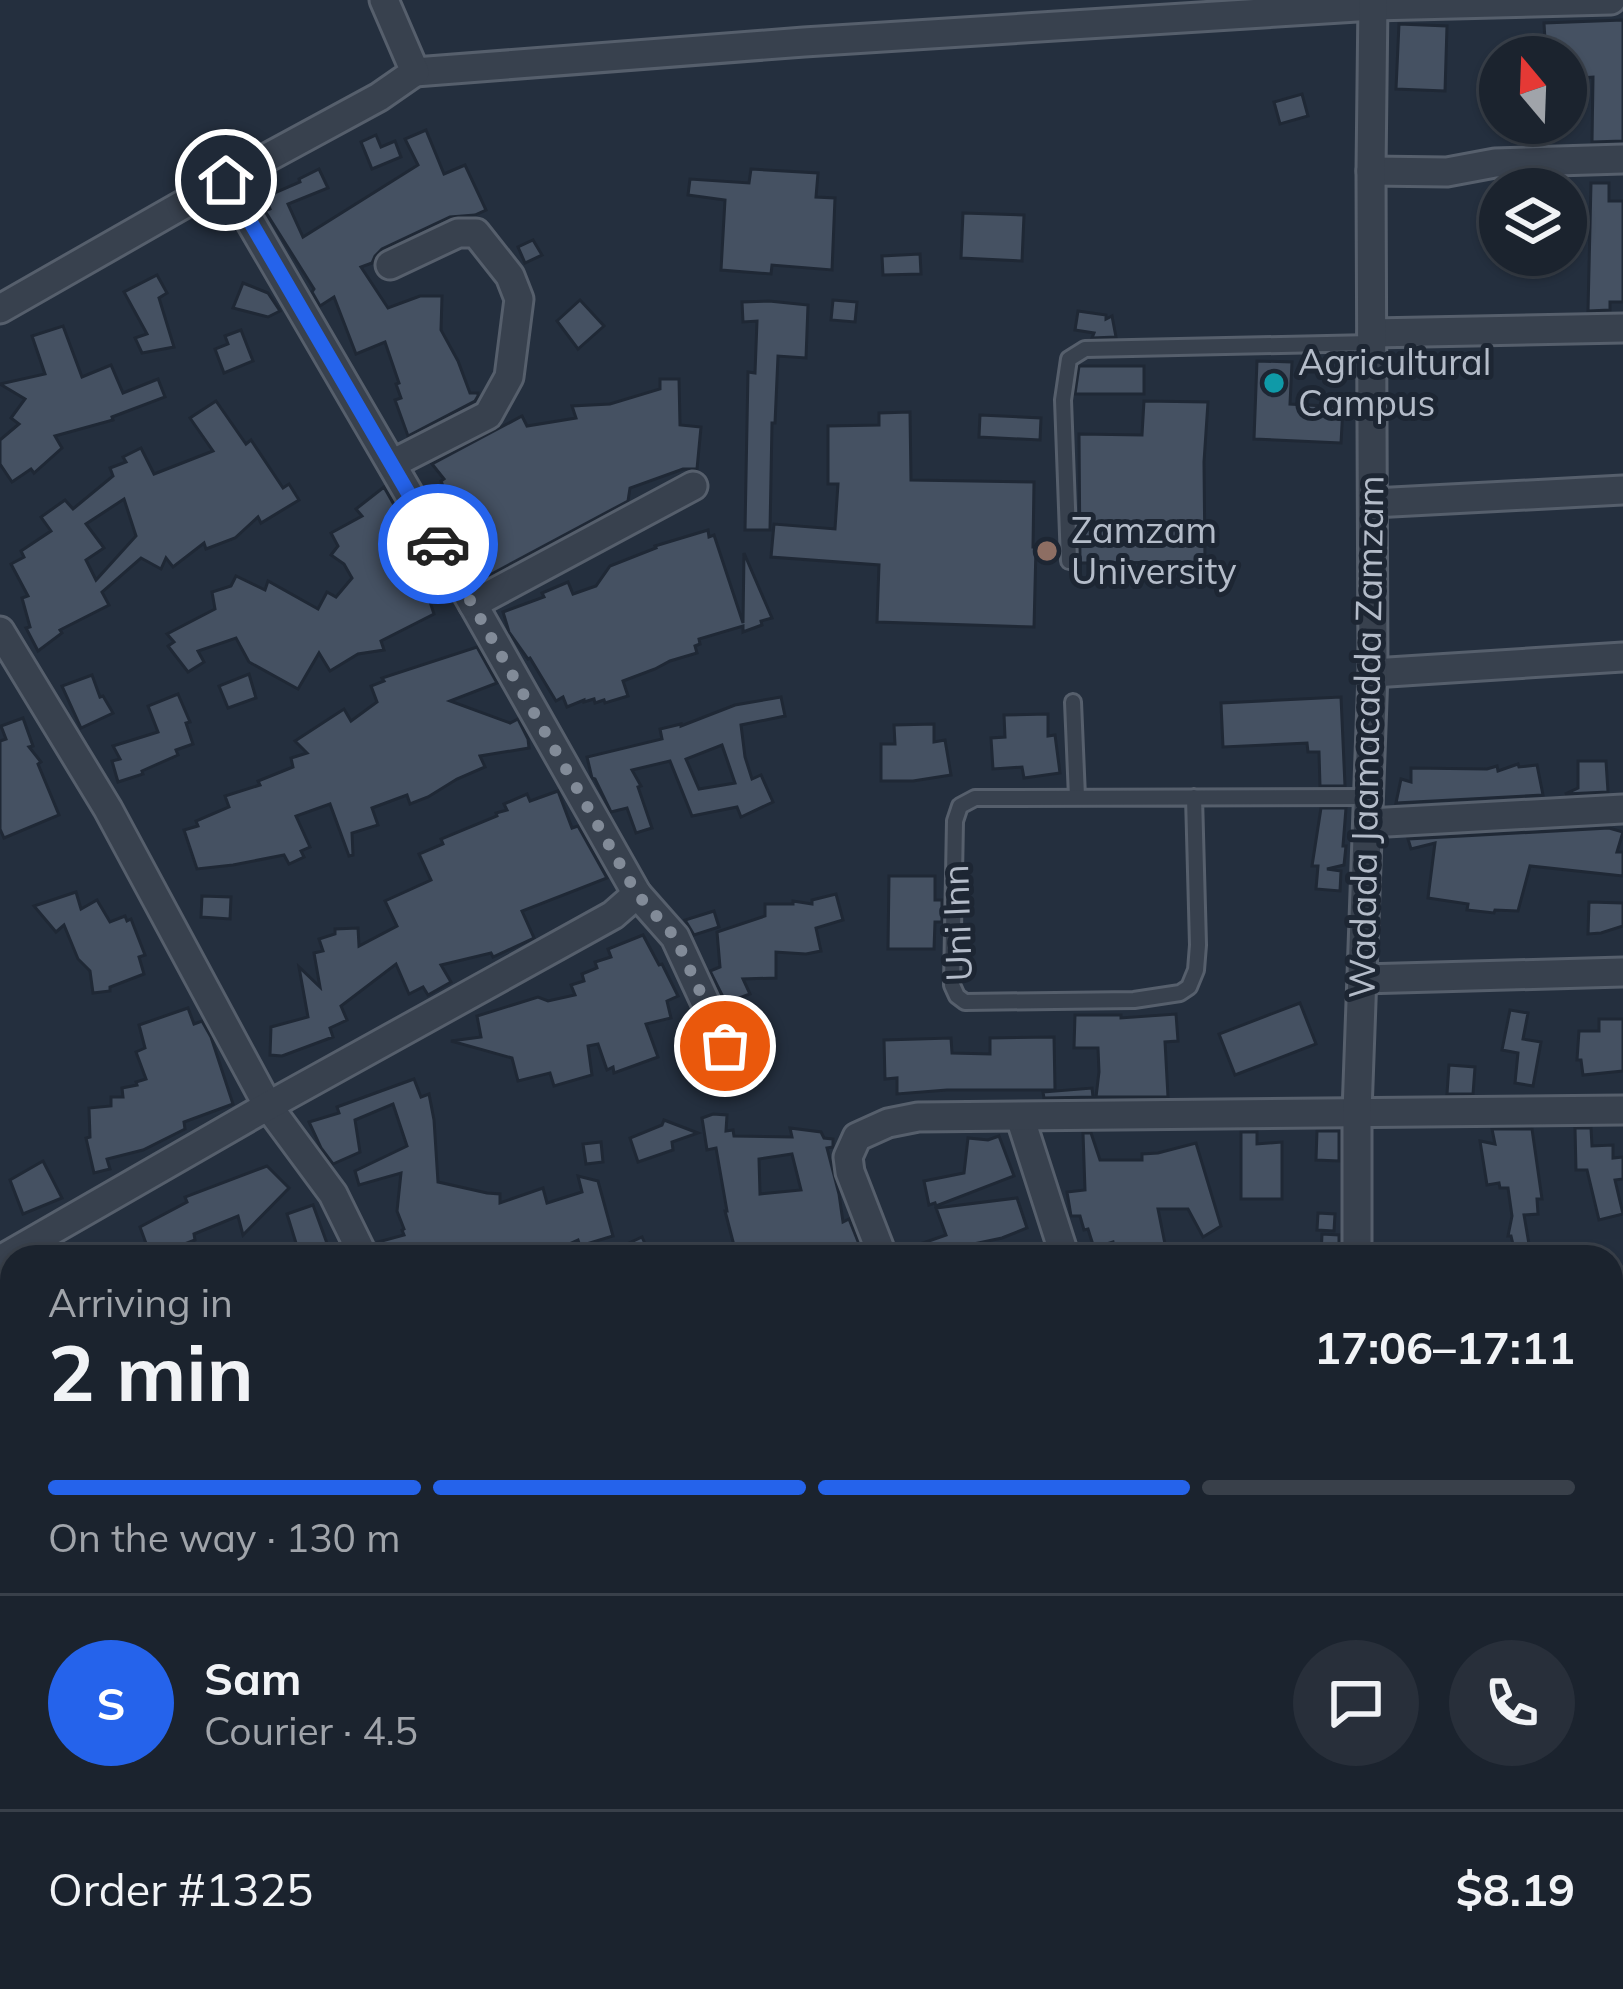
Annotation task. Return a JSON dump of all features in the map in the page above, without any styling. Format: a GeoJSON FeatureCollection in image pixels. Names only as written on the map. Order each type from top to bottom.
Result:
{"type":"FeatureCollection","features":[{"type":"Feature","properties":{"kind":"street"},"geometry":{"type":"LineString","coordinates":[[384,0],[415,72]]}},
{"type":"Feature","properties":{"kind":"street"},"geometry":{"type":"LineString","coordinates":[[0,309],[379,97],[415,72],[1373,3],[1611,0]]}},
{"type":"Feature","properties":{"kind":"street","name":"Wadada Jaamacadda Zamzam"},"geometry":{"type":"LineString","coordinates":[[1357,1245],[1357,1112],[1373,673],[1373,3]]}},
{"type":"Feature","properties":{"kind":"street"},"geometry":{"type":"LineString","coordinates":[[1371,171],[1447,172],[1495,164],[1623,159]]}},
{"type":"Feature","properties":{"kind":"street"},"geometry":{"type":"LineString","coordinates":[[226,180],[637,894],[675,937],[725,1046]]}},
{"type":"Feature","properties":{"kind":"street"},"geometry":{"type":"LineString","coordinates":[[390,265],[458,232],[476,233],[510,276],[519,299],[509,377],[488,415],[392,464]]}},
{"type":"Feature","properties":{"kind":"street"},"geometry":{"type":"LineString","coordinates":[[1372,338],[1623,328]]}},
{"type":"Feature","properties":{"kind":"street"},"geometry":{"type":"LineString","coordinates":[[473,604],[693,486]]}},
{"type":"Feature","properties":{"kind":"street"},"geometry":{"type":"LineString","coordinates":[[1373,503],[1623,490]]}},
{"type":"Feature","properties":{"kind":"street"},"geometry":{"type":"LineString","coordinates":[[0,632],[108,809],[268,1106],[333,1194],[358,1245]]}},
{"type":"Feature","properties":{"kind":"street"},"geometry":{"type":"LineString","coordinates":[[1373,673],[1623,657]]}},
{"type":"Feature","properties":{"kind":"street"},"geometry":{"type":"LineString","coordinates":[[1370,810],[1623,809]]}},
{"type":"Feature","properties":{"kind":"street"},"geometry":{"type":"LineString","coordinates":[[25,1245],[613,915],[637,894]]}},
{"type":"Feature","properties":{"kind":"street"},"geometry":{"type":"LineString","coordinates":[[1362,979],[1623,972]]}},
{"type":"Feature","properties":{"kind":"street"},"geometry":{"type":"LineString","coordinates":[[878,1245],[848,1157],[857,1137],[888,1123],[918,1117],[1623,1110]]}},
{"type":"Feature","properties":{"kind":"street"},"geometry":{"type":"LineString","coordinates":[[1020,1117],[1061,1245]]}},
{"type":"Feature","properties":{"kind":"lane"},"geometry":{"type":"LineString","coordinates":[[1069,561],[1063,400],[1069,359],[1085,349],[1372,338]]}},
{"type":"Feature","properties":{"kind":"lane"},"geometry":{"type":"LineString","coordinates":[[1073,702],[1077,797]]}},
{"type":"Feature","properties":{"kind":"lane","name":"Uni Inn"},"geometry":{"type":"LineString","coordinates":[[1194,797],[1198,945],[1189,987],[1180,993],[1134,1000],[965,1002],[956,996],[952,985],[955,821],[960,806],[975,798],[1194,797],[1370,810]]}},
{"type":"Feature","properties":{"kind":"building"},"geometry":{"type":"Polygon","coordinates":[[[1623,20],[1623,141],[1592,142],[1593,77],[1587,77],[1587,36],[1545,36],[1544,23],[1623,20]]]}},
{"type":"Feature","properties":{"kind":"building"},"geometry":{"type":"Polygon","coordinates":[[[1399,24],[1447,26],[1445,91],[1396,89],[1399,24]]]}},
{"type":"Feature","properties":{"kind":"building"},"geometry":{"type":"Polygon","coordinates":[[[1302,94],[1308,116],[1280,124],[1274,102],[1302,94]]]}},
{"type":"Feature","properties":{"kind":"building"},"geometry":{"type":"Polygon","coordinates":[[[426,130],[444,174],[465,165],[486,210],[450,217],[382,249],[372,263],[361,267],[388,308],[420,296],[442,296],[441,330],[470,393],[478,396],[408,436],[395,400],[401,398],[399,383],[385,342],[356,354],[334,297],[320,306],[265,211],[270,209],[265,197],[319,169],[328,188],[288,204],[303,237],[418,165],[405,139],[426,130]]]}},
{"type":"Feature","properties":{"kind":"building"},"geometry":{"type":"Polygon","coordinates":[[[376,135],[381,147],[395,141],[401,157],[372,169],[361,142],[376,135]]]}},
{"type":"Feature","properties":{"kind":"building"},"geometry":{"type":"Polygon","coordinates":[[[751,169],[818,173],[816,197],[835,198],[832,270],[772,265],[771,274],[721,270],[725,200],[688,195],[690,179],[749,183],[751,169]]]}},
{"type":"Feature","properties":{"kind":"building"},"geometry":{"type":"Polygon","coordinates":[[[1591,183],[1609,183],[1609,201],[1623,201],[1623,302],[1610,302],[1610,310],[1588,311],[1591,183]]]}},
{"type":"Feature","properties":{"kind":"building"},"geometry":{"type":"Polygon","coordinates":[[[963,213],[1024,215],[1022,261],[961,258],[963,213]]]}},
{"type":"Feature","properties":{"kind":"building"},"geometry":{"type":"Polygon","coordinates":[[[533,240],[542,255],[525,263],[518,247],[533,240]]]}},
{"type":"Feature","properties":{"kind":"building"},"geometry":{"type":"Polygon","coordinates":[[[920,254],[921,274],[883,275],[882,256],[920,254]]]}},
{"type":"Feature","properties":{"kind":"building"},"geometry":{"type":"Polygon","coordinates":[[[157,275],[167,293],[159,298],[174,347],[142,353],[135,338],[147,334],[124,292],[157,275]]]}},
{"type":"Feature","properties":{"kind":"building"},"geometry":{"type":"Polygon","coordinates":[[[243,283],[268,293],[280,311],[268,317],[233,308],[243,283]]]}},
{"type":"Feature","properties":{"kind":"building"},"geometry":{"type":"Polygon","coordinates":[[[580,300],[604,326],[578,349],[557,321],[580,300]]]}},
{"type":"Feature","properties":{"kind":"building"},"geometry":{"type":"Polygon","coordinates":[[[833,300],[857,302],[855,322],[831,320],[833,300]]]}},
{"type":"Feature","properties":{"kind":"building"},"geometry":{"type":"Polygon","coordinates":[[[742,302],[808,305],[806,358],[778,356],[770,530],[745,530],[748,372],[755,373],[757,321],[743,322],[742,302]]]}},
{"type":"Feature","properties":{"kind":"building"},"geometry":{"type":"Polygon","coordinates":[[[1078,311],[1106,315],[1106,319],[1112,316],[1116,337],[1092,338],[1094,333],[1075,330],[1078,311]]]}},
{"type":"Feature","properties":{"kind":"building"},"geometry":{"type":"Polygon","coordinates":[[[63,326],[82,377],[111,365],[123,393],[158,379],[165,397],[113,420],[55,436],[62,448],[34,473],[31,469],[12,482],[0,464],[0,440],[19,424],[11,418],[25,399],[0,384],[45,374],[32,336],[63,326]]]}},
{"type":"Feature","properties":{"kind":"building"},"geometry":{"type":"Polygon","coordinates":[[[241,330],[253,361],[224,373],[215,349],[228,344],[225,336],[241,330]]]}},
{"type":"Feature","properties":{"kind":"building","name":"Agricultural Campus"},"geometry":{"type":"Polygon","coordinates":[[[1257,361],[1292,362],[1290,404],[1343,407],[1341,443],[1254,439],[1257,361]]]}},
{"type":"Feature","properties":{"kind":"building"},"geometry":{"type":"Polygon","coordinates":[[[1079,366],[1144,366],[1144,394],[1075,394],[1079,366]]]}},
{"type":"Feature","properties":{"kind":"building"},"geometry":{"type":"Polygon","coordinates":[[[660,379],[679,379],[680,425],[701,427],[697,469],[683,469],[630,488],[628,501],[486,577],[470,550],[444,479],[432,464],[522,416],[527,426],[576,418],[572,406],[610,404],[660,389],[660,379]]]}},
{"type":"Feature","properties":{"kind":"building"},"geometry":{"type":"Polygon","coordinates":[[[216,401],[246,444],[251,440],[283,488],[289,484],[299,500],[261,523],[258,517],[235,538],[206,549],[204,543],[173,567],[166,558],[161,569],[141,558],[102,592],[109,605],[60,630],[38,651],[26,628],[30,627],[22,598],[28,596],[11,564],[24,557],[21,551],[51,531],[41,517],[65,500],[73,509],[113,476],[110,468],[126,462],[123,457],[141,448],[154,474],[213,451],[190,418],[216,401]],[[124,499],[86,524],[104,548],[86,560],[96,580],[136,536],[124,499]]]}},
{"type":"Feature","properties":{"kind":"building"},"geometry":{"type":"Polygon","coordinates":[[[1144,401],[1208,402],[1205,562],[1080,563],[1079,434],[1142,435],[1144,401]]]}},
{"type":"Feature","properties":{"kind":"building"},"geometry":{"type":"Polygon","coordinates":[[[910,412],[911,480],[1034,482],[1034,627],[877,622],[879,565],[771,557],[774,524],[835,529],[838,484],[828,484],[828,426],[879,425],[879,413],[910,412]]]}},
{"type":"Feature","properties":{"kind":"building"},"geometry":{"type":"Polygon","coordinates":[[[980,415],[1041,418],[1040,440],[979,437],[980,415]]]}},
{"type":"Feature","properties":{"kind":"building"},"geometry":{"type":"Polygon","coordinates":[[[384,487],[411,534],[404,541],[422,562],[418,565],[434,614],[381,641],[384,650],[358,654],[330,671],[319,653],[298,689],[249,662],[236,638],[198,651],[204,662],[188,672],[168,646],[174,642],[167,634],[215,609],[212,592],[231,586],[236,576],[265,590],[268,581],[318,609],[327,592],[336,597],[352,578],[331,555],[338,546],[331,533],[362,516],[356,509],[384,487]]]}},
{"type":"Feature","properties":{"kind":"building"},"geometry":{"type":"Polygon","coordinates":[[[708,530],[709,537],[714,535],[743,623],[744,553],[772,618],[743,632],[743,626],[699,639],[697,653],[623,681],[628,696],[605,703],[584,700],[567,707],[563,697],[556,701],[509,632],[503,612],[568,582],[573,594],[596,586],[610,566],[708,530]]]}},
{"type":"Feature","properties":{"kind":"building"},"geometry":{"type":"Polygon","coordinates":[[[477,647],[497,683],[450,701],[510,723],[518,719],[529,748],[480,756],[485,767],[428,797],[410,804],[407,795],[372,808],[378,825],[352,833],[353,855],[349,856],[330,804],[296,816],[310,847],[301,851],[304,857],[289,864],[284,855],[197,869],[184,830],[229,807],[225,796],[260,785],[258,781],[293,767],[291,758],[307,753],[295,741],[344,709],[351,721],[377,702],[371,686],[384,681],[382,678],[477,647]]]}},
{"type":"Feature","properties":{"kind":"building"},"geometry":{"type":"Polygon","coordinates":[[[249,674],[256,698],[228,708],[219,686],[249,674]]]}},
{"type":"Feature","properties":{"kind":"building"},"geometry":{"type":"Polygon","coordinates":[[[92,675],[100,697],[113,713],[81,728],[62,686],[92,675]]]}},
{"type":"Feature","properties":{"kind":"building"},"geometry":{"type":"Polygon","coordinates":[[[178,694],[193,744],[176,750],[178,755],[143,774],[118,782],[112,761],[120,759],[113,746],[158,732],[148,706],[178,694]]]}},
{"type":"Feature","properties":{"kind":"building"},"geometry":{"type":"Polygon","coordinates":[[[781,697],[785,716],[741,725],[752,779],[761,775],[773,802],[741,817],[737,807],[692,816],[670,761],[632,770],[652,828],[636,833],[627,808],[611,812],[592,778],[587,757],[662,739],[660,729],[735,705],[781,697]],[[722,745],[686,759],[699,789],[735,783],[722,745]]]}},
{"type":"Feature","properties":{"kind":"building"},"geometry":{"type":"Polygon","coordinates":[[[1341,697],[1345,786],[1320,786],[1319,752],[1308,752],[1307,743],[1223,747],[1221,703],[1341,697]]]}},
{"type":"Feature","properties":{"kind":"building"},"geometry":{"type":"Polygon","coordinates":[[[1048,714],[1048,736],[1055,735],[1060,773],[1024,778],[1022,767],[993,769],[991,738],[1005,737],[1004,715],[1048,714]]]}},
{"type":"Feature","properties":{"kind":"building"},"geometry":{"type":"Polygon","coordinates":[[[23,718],[33,746],[29,747],[41,762],[59,815],[4,838],[0,829],[0,741],[6,739],[1,726],[23,718]]]}},
{"type":"Feature","properties":{"kind":"building"},"geometry":{"type":"Polygon","coordinates":[[[934,724],[934,742],[945,740],[951,775],[881,781],[881,744],[895,744],[894,725],[934,724]]]}},
{"type":"Feature","properties":{"kind":"building"},"geometry":{"type":"Polygon","coordinates":[[[1578,761],[1606,761],[1608,792],[1565,794],[1578,788],[1578,761]]]}},
{"type":"Feature","properties":{"kind":"building"},"geometry":{"type":"Polygon","coordinates":[[[1518,764],[1537,765],[1543,795],[1396,803],[1401,779],[1411,782],[1411,768],[1497,766],[1498,771],[1518,764]]]}},
{"type":"Feature","properties":{"kind":"building"},"geometry":{"type":"Polygon","coordinates":[[[558,791],[572,828],[578,826],[607,878],[522,911],[534,938],[493,957],[491,953],[441,965],[451,982],[428,995],[423,987],[409,994],[396,964],[341,1006],[347,1020],[330,1028],[333,1037],[282,1056],[270,1055],[271,1027],[308,1017],[299,967],[320,987],[314,953],[323,951],[319,939],[335,934],[335,929],[358,928],[359,946],[397,926],[385,901],[431,880],[419,854],[443,844],[441,839],[497,816],[507,810],[504,804],[527,794],[530,801],[558,791]]]}},
{"type":"Feature","properties":{"kind":"building"},"geometry":{"type":"Polygon","coordinates":[[[1321,808],[1346,808],[1344,865],[1327,869],[1341,871],[1340,891],[1316,889],[1318,866],[1312,866],[1321,808]]]}},
{"type":"Feature","properties":{"kind":"building"},"geometry":{"type":"Polygon","coordinates":[[[1609,828],[1623,832],[1617,852],[1623,852],[1623,876],[1530,866],[1518,911],[1494,913],[1428,898],[1435,843],[1411,849],[1408,839],[1609,828]]]}},
{"type":"Feature","properties":{"kind":"building"},"geometry":{"type":"Polygon","coordinates":[[[889,876],[935,876],[935,900],[942,900],[942,922],[935,922],[934,949],[888,949],[889,876]]]}},
{"type":"Feature","properties":{"kind":"building"},"geometry":{"type":"Polygon","coordinates":[[[76,892],[81,909],[97,900],[110,922],[125,916],[131,919],[145,955],[139,957],[144,974],[110,991],[93,993],[90,971],[78,959],[64,925],[56,932],[34,906],[76,892]]]}},
{"type":"Feature","properties":{"kind":"building"},"geometry":{"type":"Polygon","coordinates":[[[836,894],[843,920],[816,928],[821,951],[776,952],[776,978],[743,979],[750,994],[726,1003],[710,971],[720,967],[717,932],[765,916],[765,904],[812,904],[812,900],[836,894]]]}},
{"type":"Feature","properties":{"kind":"building"},"geometry":{"type":"Polygon","coordinates":[[[202,896],[231,897],[230,919],[201,917],[202,896]]]}},
{"type":"Feature","properties":{"kind":"building"},"geometry":{"type":"Polygon","coordinates":[[[1589,902],[1623,903],[1623,926],[1588,934],[1589,902]]]}},
{"type":"Feature","properties":{"kind":"building"},"geometry":{"type":"Polygon","coordinates":[[[714,911],[719,927],[694,935],[685,920],[714,911]]]}},
{"type":"Feature","properties":{"kind":"building"},"geometry":{"type":"Polygon","coordinates":[[[643,935],[678,996],[667,1001],[671,1018],[646,1024],[658,1057],[614,1073],[613,1067],[607,1070],[598,1044],[588,1046],[592,1075],[554,1086],[550,1073],[518,1081],[512,1058],[451,1041],[481,1037],[477,1016],[538,997],[548,1001],[575,995],[571,985],[584,981],[582,974],[597,968],[595,962],[611,957],[608,949],[643,935]]]}},
{"type":"Feature","properties":{"kind":"building"},"geometry":{"type":"Polygon","coordinates":[[[1300,1003],[1316,1044],[1235,1075],[1219,1034],[1300,1003]]]}},
{"type":"Feature","properties":{"kind":"building"},"geometry":{"type":"Polygon","coordinates":[[[188,1008],[194,1024],[202,1021],[211,1037],[233,1104],[184,1122],[185,1129],[143,1150],[107,1159],[110,1169],[94,1173],[86,1138],[90,1137],[89,1108],[111,1106],[111,1097],[123,1097],[122,1088],[146,1079],[136,1052],[145,1048],[139,1025],[188,1008]]]}},
{"type":"Feature","properties":{"kind":"building"},"geometry":{"type":"Polygon","coordinates":[[[1510,1010],[1528,1013],[1523,1039],[1541,1042],[1533,1086],[1515,1083],[1518,1053],[1502,1050],[1510,1010]]]}},
{"type":"Feature","properties":{"kind":"building"},"geometry":{"type":"Polygon","coordinates":[[[1176,1014],[1178,1041],[1165,1042],[1168,1097],[1096,1097],[1098,1048],[1074,1048],[1075,1015],[1176,1014]]]}},
{"type":"Feature","properties":{"kind":"building"},"geometry":{"type":"Polygon","coordinates":[[[1599,1019],[1623,1019],[1623,1071],[1583,1075],[1581,1060],[1577,1060],[1579,1031],[1599,1031],[1599,1019]]]}},
{"type":"Feature","properties":{"kind":"building"},"geometry":{"type":"Polygon","coordinates":[[[1054,1037],[1055,1090],[897,1094],[897,1078],[885,1079],[884,1040],[951,1038],[952,1053],[990,1054],[990,1038],[1054,1037]]]}},
{"type":"Feature","properties":{"kind":"building"},"geometry":{"type":"Polygon","coordinates":[[[1449,1065],[1475,1067],[1473,1094],[1447,1094],[1449,1065]]]}},
{"type":"Feature","properties":{"kind":"building"},"geometry":{"type":"Polygon","coordinates":[[[414,1079],[421,1097],[429,1094],[438,1182],[500,1194],[500,1203],[543,1188],[547,1203],[582,1192],[578,1176],[598,1181],[613,1236],[583,1245],[578,1240],[567,1245],[379,1245],[404,1235],[397,1211],[401,1173],[359,1185],[355,1171],[407,1146],[393,1104],[355,1120],[360,1152],[333,1164],[309,1122],[339,1113],[337,1107],[414,1079]]]}},
{"type":"Feature","properties":{"kind":"building"},"geometry":{"type":"Polygon","coordinates":[[[1092,1088],[1093,1097],[1044,1098],[1043,1092],[1092,1088]]]}},
{"type":"Feature","properties":{"kind":"building"},"geometry":{"type":"Polygon","coordinates":[[[713,1114],[727,1115],[726,1131],[733,1130],[734,1136],[792,1137],[790,1128],[821,1132],[824,1138],[833,1139],[833,1147],[827,1148],[843,1222],[849,1219],[859,1244],[734,1245],[716,1148],[707,1150],[702,1118],[713,1114]],[[792,1154],[759,1159],[760,1194],[801,1190],[792,1154]]]}},
{"type":"Feature","properties":{"kind":"building"},"geometry":{"type":"Polygon","coordinates":[[[664,1120],[698,1133],[672,1142],[673,1150],[638,1162],[630,1138],[664,1120]]]}},
{"type":"Feature","properties":{"kind":"building"},"geometry":{"type":"Polygon","coordinates":[[[1575,1128],[1591,1128],[1592,1146],[1613,1145],[1613,1158],[1623,1157],[1623,1179],[1615,1180],[1623,1214],[1599,1220],[1587,1170],[1576,1170],[1575,1128]]]}},
{"type":"Feature","properties":{"kind":"building"},"geometry":{"type":"Polygon","coordinates":[[[1492,1129],[1532,1129],[1542,1199],[1537,1199],[1538,1214],[1524,1215],[1529,1245],[1513,1245],[1508,1236],[1512,1216],[1508,1188],[1500,1188],[1499,1183],[1487,1185],[1480,1141],[1495,1144],[1492,1129]]]}},
{"type":"Feature","properties":{"kind":"building"},"geometry":{"type":"Polygon","coordinates":[[[1317,1131],[1339,1131],[1339,1161],[1316,1160],[1317,1131]]]}},
{"type":"Feature","properties":{"kind":"building"},"geometry":{"type":"Polygon","coordinates":[[[1241,1132],[1257,1132],[1257,1144],[1282,1142],[1282,1199],[1241,1199],[1241,1132]]]}},
{"type":"Feature","properties":{"kind":"building"},"geometry":{"type":"Polygon","coordinates":[[[1083,1133],[1091,1133],[1100,1160],[1142,1160],[1142,1154],[1196,1143],[1221,1226],[1203,1237],[1188,1209],[1158,1209],[1165,1245],[1093,1245],[1080,1216],[1071,1216],[1067,1192],[1085,1190],[1083,1133]]]}},
{"type":"Feature","properties":{"kind":"building"},"geometry":{"type":"Polygon","coordinates":[[[999,1136],[1014,1176],[929,1205],[924,1181],[964,1173],[968,1138],[999,1136]]]}},
{"type":"Feature","properties":{"kind":"building"},"geometry":{"type":"Polygon","coordinates":[[[601,1142],[603,1162],[586,1164],[583,1144],[601,1142]]]}},
{"type":"Feature","properties":{"kind":"building"},"geometry":{"type":"Polygon","coordinates":[[[43,1161],[62,1198],[23,1214],[10,1180],[43,1161]]]}},
{"type":"Feature","properties":{"kind":"building"},"geometry":{"type":"Polygon","coordinates":[[[267,1166],[289,1188],[243,1235],[238,1216],[194,1234],[195,1240],[182,1245],[147,1245],[140,1227],[187,1202],[185,1197],[267,1166]]]}},
{"type":"Feature","properties":{"kind":"building"},"geometry":{"type":"Polygon","coordinates":[[[1017,1198],[1027,1228],[973,1245],[917,1245],[946,1235],[936,1208],[1017,1198]]]}},
{"type":"Feature","properties":{"kind":"building"},"geometry":{"type":"Polygon","coordinates":[[[313,1205],[328,1245],[290,1245],[296,1243],[287,1214],[313,1205]]]}},
{"type":"Feature","properties":{"kind":"building"},"geometry":{"type":"Polygon","coordinates":[[[1318,1213],[1335,1214],[1334,1231],[1317,1230],[1318,1213]]]}},
{"type":"Feature","properties":{"kind":"building"},"geometry":{"type":"Polygon","coordinates":[[[1322,1234],[1339,1235],[1339,1245],[1322,1245],[1322,1234]]]}},
{"type":"Feature","properties":{"kind":"way so far"},"geometry":{"type":"LineString","coordinates":[[438,544],[637,894],[675,937],[725,1046]]}},
{"type":"Feature","properties":{"kind":"place","name":"Agricultural Campus"},"geometry":{"type":"Point","coordinates":[1274,383]}},
{"type":"Feature","properties":{"kind":"place","name":"Zamzam University"},"geometry":{"type":"Point","coordinates":[1047,551]}},
{"type":"Feature","properties":{"kind":"route"},"geometry":{"type":"LineString","coordinates":[[226,180],[438,544]]}}]}
